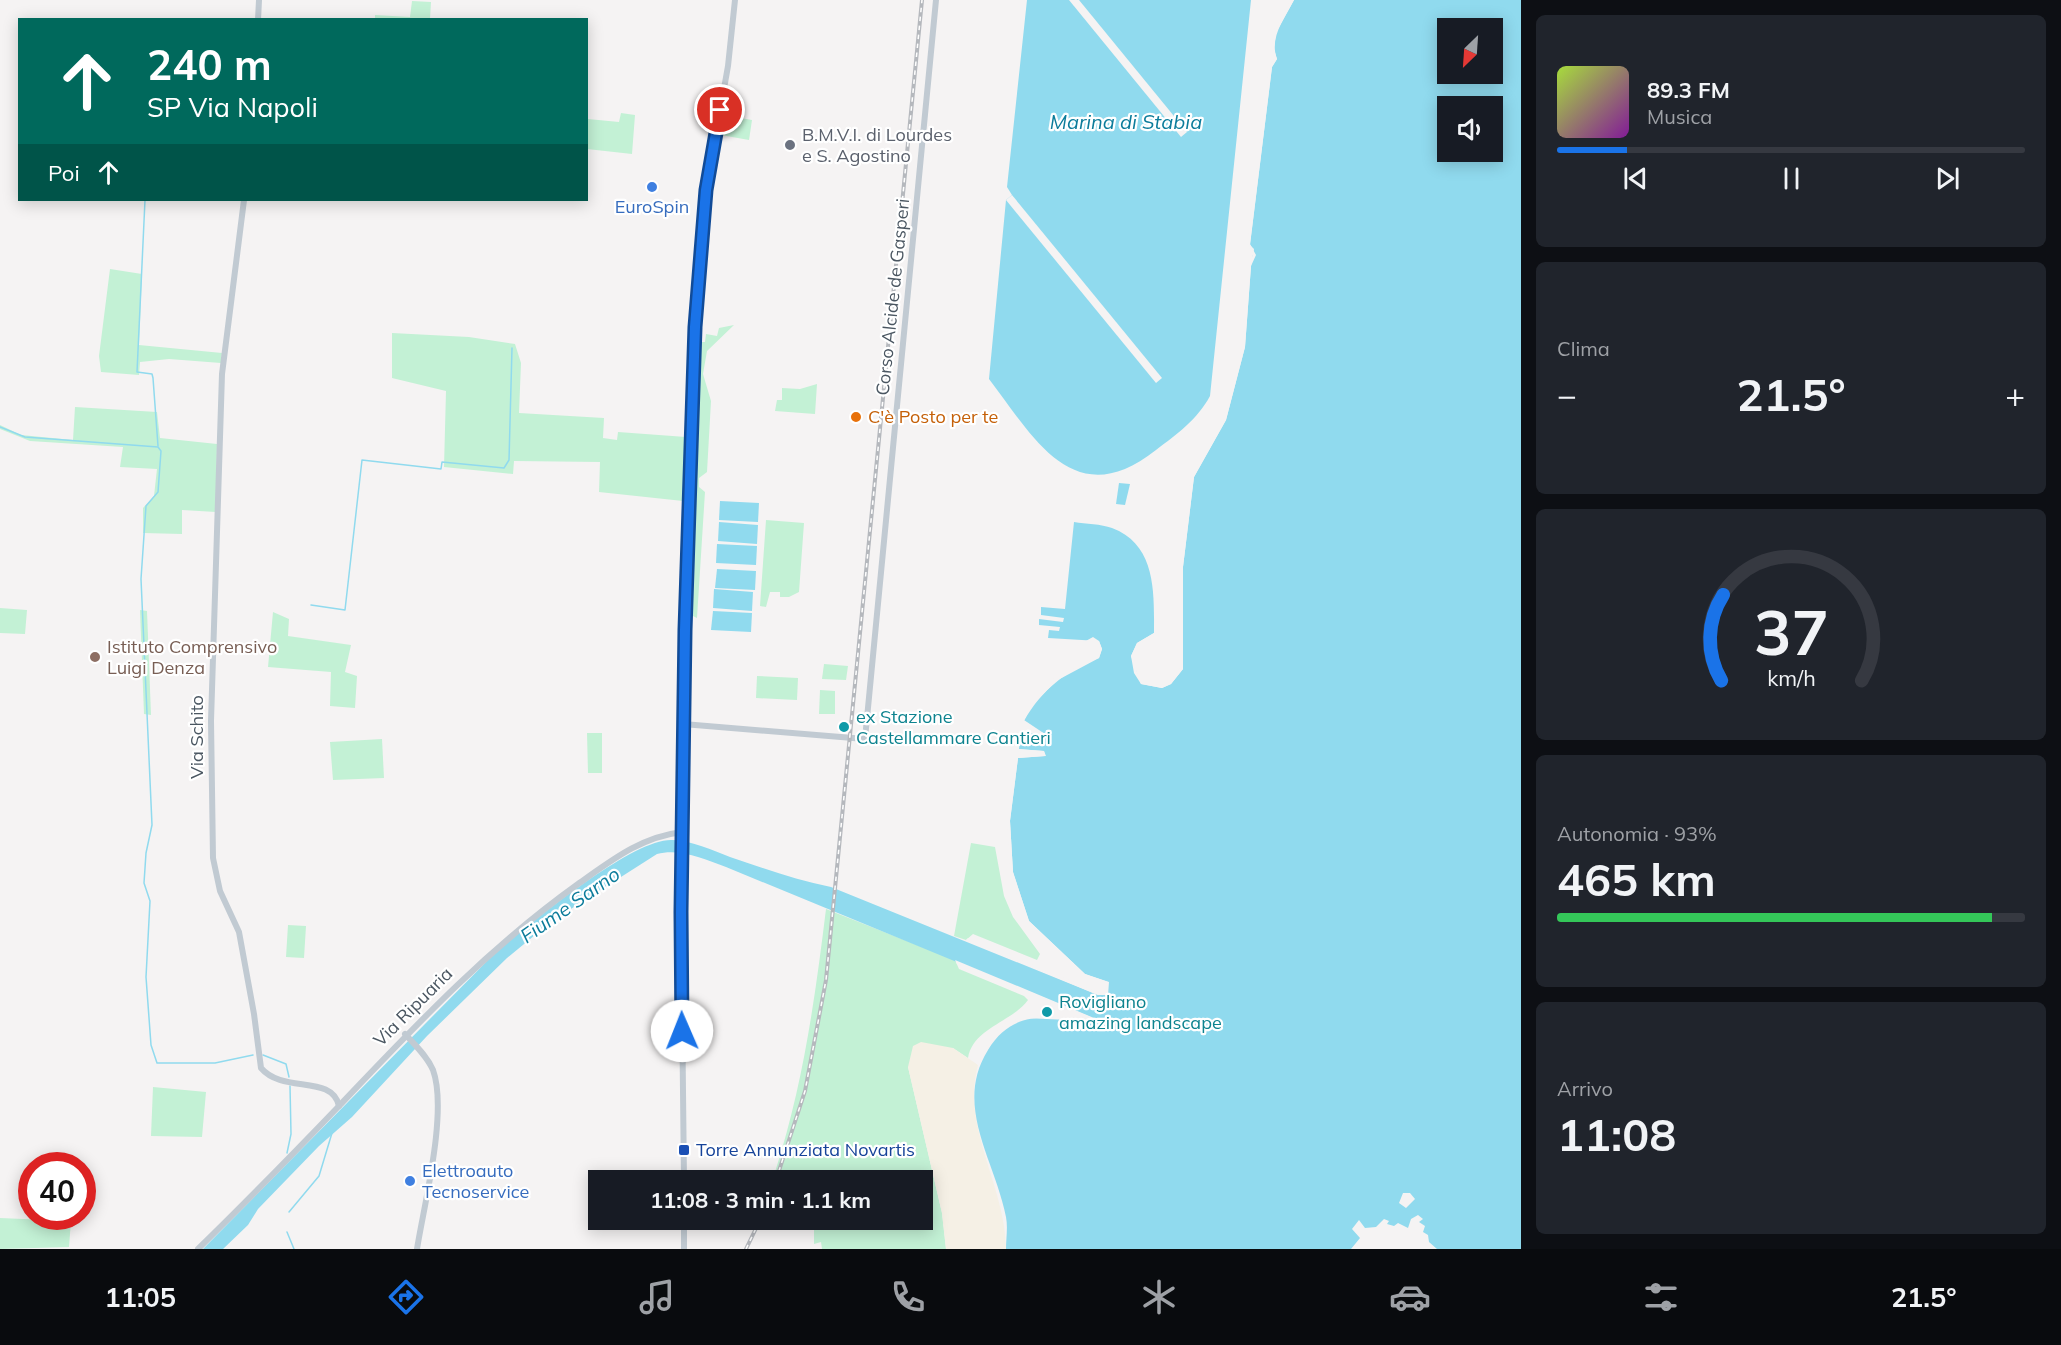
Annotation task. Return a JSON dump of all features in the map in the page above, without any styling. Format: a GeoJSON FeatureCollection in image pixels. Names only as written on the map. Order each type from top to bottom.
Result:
{"type":"FeatureCollection","features":[{"type":"Feature","properties":{"kind":"street"},"geometry":{"type":"LineString","coordinates":[[258,18],[259,0]]}},
{"type":"Feature","properties":{"kind":"street"},"geometry":{"type":"LineString","coordinates":[[684,1170],[681,912],[683,724],[696,317],[706,190],[728,66],[735,0]]}},
{"type":"Feature","properties":{"kind":"street","name":"Corso Alcide de Gasperi"},"geometry":{"type":"LineString","coordinates":[[683,724],[865,739],[936,0]]}},
{"type":"Feature","properties":{"kind":"street","name":"Via Schito"},"geometry":{"type":"LineString","coordinates":[[244,201],[222,374],[211,722],[213,858],[220,891],[239,932],[261,1068],[273,1079],[282,1082],[329,1090],[337,1097],[339,1106]]}},
{"type":"Feature","properties":{"kind":"street","name":"Via Ripuaria"},"geometry":{"type":"LineString","coordinates":[[198,1249],[339,1106],[405,1034],[496,946],[558,898],[629,848],[657,836],[682,832]]}},
{"type":"Feature","properties":{"kind":"street"},"geometry":{"type":"LineString","coordinates":[[405,1034],[428,1061],[434,1072],[437,1097],[436,1120],[417,1249]]}},
{"type":"Feature","properties":{"kind":"street"},"geometry":{"type":"LineString","coordinates":[[684,1230],[684,1249]]}},
{"type":"Feature","properties":{"kind":"green space"},"geometry":{"type":"Polygon","coordinates":[[[412,1],[431,2],[430,18],[375,18],[375,15],[410,17],[412,1]]]}},
{"type":"Feature","properties":{"kind":"green space"},"geometry":{"type":"Polygon","coordinates":[[[621,113],[635,115],[632,154],[588,149],[588,119],[619,122],[621,113]]]}},
{"type":"Feature","properties":{"kind":"green space"},"geometry":{"type":"Polygon","coordinates":[[[724,115],[752,120],[749,140],[721,135],[724,115]]]}},
{"type":"Feature","properties":{"kind":"green space"},"geometry":{"type":"Polygon","coordinates":[[[110,269],[142,274],[139,345],[222,353],[221,363],[169,359],[140,362],[139,375],[101,372],[99,356],[110,269]]]}},
{"type":"Feature","properties":{"kind":"green space"},"geometry":{"type":"Polygon","coordinates":[[[734,325],[707,351],[703,374],[711,401],[707,472],[699,478],[699,487],[705,492],[697,618],[691,615],[700,342],[705,342],[706,334],[717,336],[719,328],[734,325]]]}},
{"type":"Feature","properties":{"kind":"green space"},"geometry":{"type":"Polygon","coordinates":[[[392,333],[469,337],[515,344],[521,363],[519,413],[604,418],[603,438],[617,440],[618,432],[686,437],[683,501],[599,492],[600,462],[514,461],[513,474],[444,467],[446,391],[392,378],[392,333]]]}},
{"type":"Feature","properties":{"kind":"green space"},"geometry":{"type":"Polygon","coordinates":[[[817,384],[815,414],[775,411],[777,400],[782,400],[782,388],[800,389],[817,384]]]}},
{"type":"Feature","properties":{"kind":"green space"},"geometry":{"type":"Polygon","coordinates":[[[75,407],[157,412],[160,438],[217,444],[216,512],[182,510],[182,534],[143,533],[143,508],[154,496],[157,469],[120,467],[123,447],[30,441],[0,429],[0,425],[21,435],[73,440],[75,407]]]}},
{"type":"Feature","properties":{"kind":"green space"},"geometry":{"type":"Polygon","coordinates":[[[766,520],[804,523],[799,592],[789,597],[780,597],[780,592],[770,592],[766,607],[760,606],[766,520]]]}},
{"type":"Feature","properties":{"kind":"green space"},"geometry":{"type":"Polygon","coordinates":[[[0,608],[27,610],[25,634],[0,633],[0,608]]]}},
{"type":"Feature","properties":{"kind":"green space"},"geometry":{"type":"Polygon","coordinates":[[[140,610],[147,611],[151,715],[144,714],[140,610]]]}},
{"type":"Feature","properties":{"kind":"green space"},"geometry":{"type":"Polygon","coordinates":[[[273,612],[289,619],[288,636],[351,645],[345,672],[357,676],[355,708],[330,706],[331,672],[268,667],[273,612]]]}},
{"type":"Feature","properties":{"kind":"green space"},"geometry":{"type":"Polygon","coordinates":[[[824,664],[848,666],[846,680],[822,679],[824,664]]]}},
{"type":"Feature","properties":{"kind":"green space"},"geometry":{"type":"Polygon","coordinates":[[[757,676],[798,678],[797,700],[756,698],[757,676]]]}},
{"type":"Feature","properties":{"kind":"green space"},"geometry":{"type":"Polygon","coordinates":[[[820,690],[835,691],[835,714],[819,714],[820,690]]]}},
{"type":"Feature","properties":{"kind":"green space"},"geometry":{"type":"Polygon","coordinates":[[[587,733],[602,733],[602,773],[588,773],[587,733]]]}},
{"type":"Feature","properties":{"kind":"green space"},"geometry":{"type":"Polygon","coordinates":[[[382,739],[384,778],[333,780],[330,742],[382,739]]]}},
{"type":"Feature","properties":{"kind":"green space"},"geometry":{"type":"Polygon","coordinates":[[[971,843],[995,847],[1004,896],[1013,917],[1040,954],[1037,960],[973,934],[966,940],[954,936],[971,843]]]}},
{"type":"Feature","properties":{"kind":"green space"},"geometry":{"type":"Polygon","coordinates":[[[826,909],[955,960],[959,969],[1024,996],[1028,1000],[1021,1008],[977,1039],[968,1058],[953,1048],[908,1067],[932,1170],[776,1170],[801,1074],[826,909]]]}},
{"type":"Feature","properties":{"kind":"green space"},"geometry":{"type":"Polygon","coordinates":[[[288,925],[306,926],[304,958],[286,957],[288,925]]]}},
{"type":"Feature","properties":{"kind":"green space"},"geometry":{"type":"Polygon","coordinates":[[[153,1087],[206,1092],[202,1137],[151,1136],[153,1087]]]}},
{"type":"Feature","properties":{"kind":"green space"},"geometry":{"type":"Polygon","coordinates":[[[933,1174],[942,1213],[946,1249],[822,1249],[821,1242],[814,1244],[814,1230],[933,1230],[933,1174]]]}},
{"type":"Feature","properties":{"kind":"green space"},"geometry":{"type":"Polygon","coordinates":[[[0,1218],[18,1219],[18,1230],[70,1230],[69,1247],[0,1249],[0,1218]]]}},
{"type":"Feature","properties":{"kind":"sand"},"geometry":{"type":"Polygon","coordinates":[[[921,1042],[953,1048],[978,1065],[974,1088],[975,1111],[979,1134],[999,1203],[1006,1249],[946,1249],[942,1213],[908,1067],[913,1046],[921,1042]]]}},
{"type":"Feature","properties":{"kind":"water","name":"Marina di Stabia"},"geometry":{"type":"Polygon","coordinates":[[[1027,0],[1251,0],[1210,396],[1193,419],[1156,450],[1127,468],[1102,475],[1079,472],[1059,461],[1040,445],[989,379],[1006,200],[1012,195],[1007,187],[1027,0]]]}},
{"type":"Feature","properties":{"kind":"water","name":"Fiume Sarno"},"geometry":{"type":"Polygon","coordinates":[[[1294,0],[1521,0],[1521,1249],[1437,1249],[1429,1242],[1428,1235],[1423,1232],[1425,1226],[1419,1222],[1423,1219],[1418,1215],[1411,1219],[1408,1228],[1398,1223],[1394,1226],[1387,1224],[1389,1221],[1384,1219],[1376,1227],[1365,1228],[1359,1220],[1352,1229],[1360,1238],[1351,1249],[1006,1249],[1006,1217],[975,1112],[978,1071],[988,1050],[998,1037],[1008,1028],[1020,1022],[1045,1018],[1089,1021],[1093,1018],[726,867],[692,855],[674,852],[657,854],[552,921],[507,958],[427,1036],[352,1117],[319,1146],[258,1209],[248,1225],[223,1249],[203,1249],[497,951],[582,884],[633,852],[655,843],[673,840],[687,842],[780,874],[831,887],[1098,995],[1108,995],[1108,982],[1085,974],[1029,921],[1013,872],[1010,821],[1018,758],[1045,756],[1044,751],[1019,749],[1021,733],[1043,734],[1024,721],[1038,700],[1056,682],[1099,658],[1102,649],[1099,641],[1048,638],[1049,630],[1059,631],[1060,627],[1039,625],[1039,619],[1063,622],[1064,618],[1041,615],[1041,607],[1065,609],[1074,522],[1112,528],[1127,536],[1138,546],[1145,558],[1153,587],[1154,633],[1137,643],[1131,656],[1141,684],[1162,688],[1171,684],[1183,669],[1183,567],[1194,477],[1226,420],[1245,347],[1254,249],[1250,245],[1272,67],[1277,59],[1276,36],[1294,0]],[[1403,1193],[1399,1203],[1406,1208],[1415,1199],[1410,1193],[1403,1193]]]}},
{"type":"Feature","properties":{"kind":"water"},"geometry":{"type":"Polygon","coordinates":[[[1119,483],[1130,484],[1125,505],[1116,504],[1119,483]]]}},
{"type":"Feature","properties":{"kind":"water"},"geometry":{"type":"Polygon","coordinates":[[[720,501],[759,503],[758,522],[719,520],[720,501]]]}},
{"type":"Feature","properties":{"kind":"water"},"geometry":{"type":"Polygon","coordinates":[[[719,522],[758,525],[757,544],[718,541],[719,522]]]}},
{"type":"Feature","properties":{"kind":"water"},"geometry":{"type":"Polygon","coordinates":[[[717,544],[757,546],[756,565],[716,563],[717,544]]]}},
{"type":"Feature","properties":{"kind":"water"},"geometry":{"type":"Polygon","coordinates":[[[717,569],[756,571],[755,590],[715,588],[717,569]]]}},
{"type":"Feature","properties":{"kind":"water"},"geometry":{"type":"Polygon","coordinates":[[[714,589],[753,592],[752,611],[713,608],[714,589]]]}},
{"type":"Feature","properties":{"kind":"water"},"geometry":{"type":"Polygon","coordinates":[[[713,611],[752,613],[751,632],[711,630],[713,611]]]}},
{"type":"Feature","properties":{"kind":"pier"},"geometry":{"type":"Polygon","coordinates":[[[1069,0],[1079,0],[1187,132],[1181,137],[1069,0]]]}},
{"type":"Feature","properties":{"kind":"pier"},"geometry":{"type":"Polygon","coordinates":[[[1290,0],[1294,0],[1276,33],[1274,49],[1277,59],[1272,67],[1250,244],[1256,255],[1251,266],[1245,347],[1226,420],[1194,477],[1183,567],[1183,669],[1171,684],[1162,688],[1141,684],[1134,673],[1131,656],[1137,643],[1154,633],[1157,634],[1139,645],[1134,656],[1137,672],[1143,681],[1162,684],[1170,681],[1180,668],[1180,567],[1191,476],[1223,419],[1242,346],[1248,265],[1253,255],[1247,244],[1269,67],[1274,59],[1271,49],[1273,32],[1290,0]]]}},
{"type":"Feature","properties":{"kind":"pier"},"geometry":{"type":"Polygon","coordinates":[[[1012,195],[1162,378],[1156,383],[1006,200],[1012,195]]]}},
{"type":"Feature","properties":{"kind":"pier"},"geometry":{"type":"Polygon","coordinates":[[[1093,637],[1099,641],[1102,649],[1099,658],[1056,681],[1032,706],[1024,720],[1045,734],[1018,732],[1034,731],[1021,720],[1030,704],[1054,678],[1097,656],[1099,649],[1096,643],[1084,642],[1093,637]]]}},
{"type":"Feature","properties":{"kind":"pier"},"geometry":{"type":"Polygon","coordinates":[[[1016,749],[1044,751],[1046,756],[1018,758],[1010,821],[1013,872],[1029,921],[1085,974],[1109,982],[1108,995],[1098,995],[966,940],[968,938],[1098,992],[1105,992],[1106,985],[1083,976],[1026,922],[1010,873],[1007,820],[1016,757],[1039,753],[1019,752],[1016,749]]]}},
{"type":"Feature","properties":{"kind":"pier"},"geometry":{"type":"Polygon","coordinates":[[[955,960],[1094,1018],[1090,1021],[1025,1018],[1007,1026],[996,1036],[978,1065],[976,1063],[994,1034],[1006,1023],[1025,1015],[1086,1018],[957,964],[955,960]]]}},
{"type":"Feature","properties":{"kind":"waterway"},"geometry":{"type":"LineString","coordinates":[[145,201],[137,372],[152,374],[158,446]]}},
{"type":"Feature","properties":{"kind":"waterway"},"geometry":{"type":"LineString","coordinates":[[311,605],[345,610],[362,460],[441,469],[442,462],[504,468],[509,460],[512,348]]}},
{"type":"Feature","properties":{"kind":"waterway"},"geometry":{"type":"LineString","coordinates":[[0,427],[25,437],[158,447],[161,451],[158,492],[146,506],[141,579],[152,825],[146,853],[144,883],[150,901],[146,977],[151,1045],[157,1063],[215,1063],[253,1055]]}},
{"type":"Feature","properties":{"kind":"waterway"},"geometry":{"type":"LineString","coordinates":[[263,1055],[286,1064],[289,1077]]}},
{"type":"Feature","properties":{"kind":"waterway"},"geometry":{"type":"LineString","coordinates":[[287,1153],[291,1134],[290,1086]]}},
{"type":"Feature","properties":{"kind":"waterway"},"geometry":{"type":"LineString","coordinates":[[289,1212],[319,1176],[332,1133]]}},
{"type":"Feature","properties":{"kind":"waterway"},"geometry":{"type":"LineString","coordinates":[[287,1232],[294,1249]]}},
{"type":"Feature","properties":{"kind":"railway"},"geometry":{"type":"LineString","coordinates":[[779,1170],[805,1091],[826,980],[922,0]]}},
{"type":"Feature","properties":{"kind":"railway"},"geometry":{"type":"LineString","coordinates":[[746,1249],[755,1230]]}},
{"type":"Feature","properties":{"kind":"place","name":"B.M.V.I. di Lourdes e S. Agostino"},"geometry":{"type":"Point","coordinates":[790,145]}},
{"type":"Feature","properties":{"kind":"place","name":"EuroSpin"},"geometry":{"type":"Point","coordinates":[652,187]}},
{"type":"Feature","properties":{"kind":"place","name":"C'è Posto per te"},"geometry":{"type":"Point","coordinates":[856,417]}},
{"type":"Feature","properties":{"kind":"place","name":"Istituto Comprensivo Luigi Denza"},"geometry":{"type":"Point","coordinates":[95,657]}},
{"type":"Feature","properties":{"kind":"place","name":"ex Stazione Castellammare Cantieri"},"geometry":{"type":"Point","coordinates":[844,727]}},
{"type":"Feature","properties":{"kind":"place","name":"Rovigliano amazing landscape"},"geometry":{"type":"Point","coordinates":[1047,1012]}},
{"type":"Feature","properties":{"kind":"place","name":"Torre Annunziata Novartis"},"geometry":{"type":"Point","coordinates":[684,1150]}},
{"type":"Feature","properties":{"kind":"place","name":"Elettroauto Tecnoservice"},"geometry":{"type":"Point","coordinates":[410,1181]}},
{"type":"Feature","properties":{"kind":"route"},"geometry":{"type":"LineString","coordinates":[[682,1031],[681,912],[685,630],[695,327],[706,190],[720,110]]}}]}
